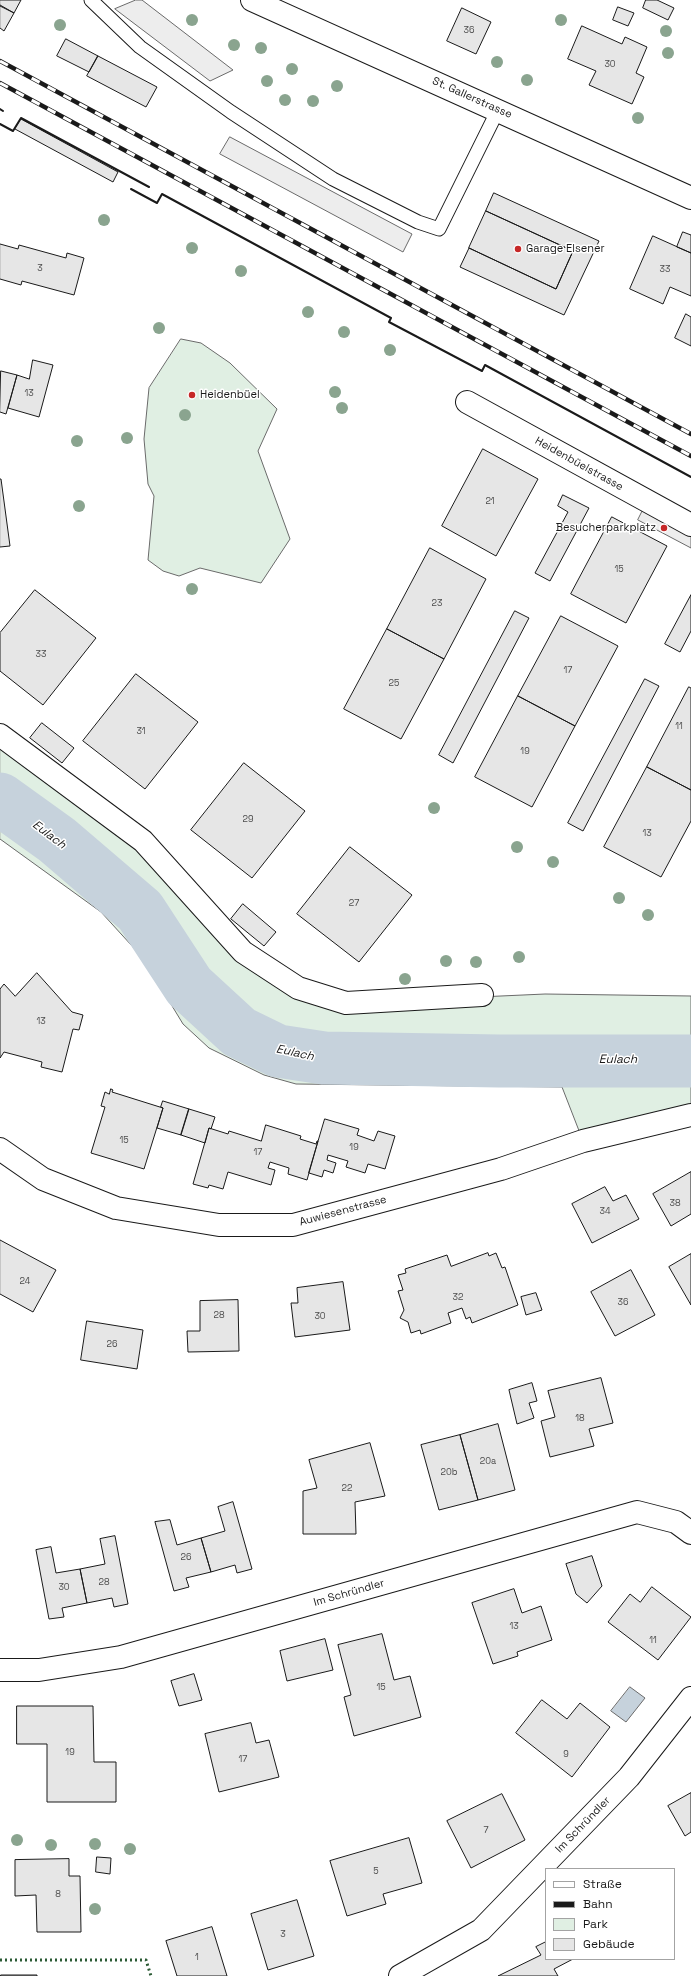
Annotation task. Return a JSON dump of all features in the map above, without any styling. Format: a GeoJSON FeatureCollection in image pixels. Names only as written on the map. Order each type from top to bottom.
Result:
{"type":"FeatureCollection","features":[{"type":"Feature","properties":{"kind":"street","name":"St. Gallerstrasse"},"geometry":{"type":"LineString","coordinates":[[252,0],[691,198]]}},
{"type":"Feature","properties":{"kind":"street","name":"Heidenbüelstrasse"},"geometry":{"type":"LineString","coordinates":[[467,402],[691,525]]}},
{"type":"Feature","properties":{"kind":"street"},"geometry":{"type":"LineString","coordinates":[[0,735],[143,841],[243,952],[298,988],[346,1003],[482,995]]}},
{"type":"Feature","properties":{"kind":"street","name":"Auwiesenstrasse"},"geometry":{"type":"LineString","coordinates":[[0,1149],[42,1179],[116,1208],[220,1225],[293,1224],[501,1169],[582,1141],[691,1115]]}},
{"type":"Feature","properties":{"kind":"street","name":"Im Schründler"},"geometry":{"type":"LineString","coordinates":[[0,1670],[39,1670],[121,1657],[637,1512],[676,1522],[691,1533]]}},
{"type":"Feature","properties":{"kind":"street","name":"Im Schründler"},"geometry":{"type":"LineString","coordinates":[[400,1976],[481,1930],[629,1777],[691,1698]]}},
{"type":"Feature","properties":{"kind":"lane"},"geometry":{"type":"LineString","coordinates":[[91,0],[140,47],[230,112],[345,186],[418,222],[439,229],[498,110]]}},
{"type":"Feature","properties":{"kind":"green space"},"geometry":{"type":"Polygon","coordinates":[[[181,339],[201,343],[230,363],[277,409],[258,451],[290,539],[261,583],[200,568],[179,576],[163,571],[148,560],[154,496],[148,484],[144,439],[149,388],[181,339]]]}},
{"type":"Feature","properties":{"kind":"green space"},"geometry":{"type":"Polygon","coordinates":[[[0,735],[143,841],[243,952],[346,1003],[545,994],[691,996],[691,1115],[583,1141],[562,1087],[296,1084],[264,1075],[209,1048],[183,1024],[143,958],[101,912],[0,839],[0,735]]]}},
{"type":"Feature","properties":{"kind":"shaded area"},"geometry":{"type":"Polygon","coordinates":[[[136,0],[142,0],[233,70],[210,81],[115,9],[136,0]]]}},
{"type":"Feature","properties":{"kind":"shaded area"},"geometry":{"type":"Polygon","coordinates":[[[230,137],[412,234],[403,252],[220,154],[230,137]]]}},
{"type":"Feature","properties":{"kind":"shaded area","name":"Besucherparkplatz"},"geometry":{"type":"Polygon","coordinates":[[[643,510],[691,536],[691,548],[638,520],[643,510]]]}},
{"type":"Feature","properties":{"kind":"shaded area"},"geometry":{"type":"Polygon","coordinates":[[[630,1687],[645,1698],[626,1722],[611,1711],[630,1687]]]}},
{"type":"Feature","properties":{"kind":"building"},"geometry":{"type":"Polygon","coordinates":[[[0,0],[21,0],[14,13],[0,6],[0,0]]]}},
{"type":"Feature","properties":{"kind":"building"},"geometry":{"type":"Polygon","coordinates":[[[646,0],[657,0],[674,8],[668,20],[643,8],[646,0]]]}},
{"type":"Feature","properties":{"kind":"building"},"geometry":{"type":"Polygon","coordinates":[[[0,5],[14,13],[4,31],[0,28],[0,5]]]}},
{"type":"Feature","properties":{"kind":"building"},"geometry":{"type":"Polygon","coordinates":[[[618,7],[634,13],[628,26],[613,20],[618,7]]]}},
{"type":"Feature","properties":{"kind":"building"},"geometry":{"type":"Polygon","coordinates":[[[462,8],[491,22],[476,54],[447,41],[462,8]]]}},
{"type":"Feature","properties":{"kind":"building"},"geometry":{"type":"Polygon","coordinates":[[[582,26],[622,44],[625,37],[647,47],[636,73],[644,77],[632,104],[589,85],[596,71],[568,59],[582,26]]]}},
{"type":"Feature","properties":{"kind":"building"},"geometry":{"type":"Polygon","coordinates":[[[66,39],[98,56],[89,72],[57,56],[66,39]]]}},
{"type":"Feature","properties":{"kind":"building"},"geometry":{"type":"Polygon","coordinates":[[[98,56],[157,87],[146,107],[87,76],[98,56]]]}},
{"type":"Feature","properties":{"kind":"building"},"geometry":{"type":"Polygon","coordinates":[[[21,119],[118,172],[113,182],[15,129],[21,119]]]}},
{"type":"Feature","properties":{"kind":"building"},"geometry":{"type":"Polygon","coordinates":[[[494,193],[599,241],[564,315],[460,267],[469,248],[556,289],[573,251],[486,211],[494,193]]]}},
{"type":"Feature","properties":{"kind":"building"},"geometry":{"type":"Polygon","coordinates":[[[486,211],[573,251],[556,289],[469,248],[486,211]]]}},
{"type":"Feature","properties":{"kind":"building"},"geometry":{"type":"Polygon","coordinates":[[[683,232],[691,235],[691,253],[677,247],[683,232]]]}},
{"type":"Feature","properties":{"kind":"building"},"geometry":{"type":"Polygon","coordinates":[[[653,236],[691,253],[691,296],[670,287],[663,304],[630,289],[653,236]]]}},
{"type":"Feature","properties":{"kind":"building"},"geometry":{"type":"Polygon","coordinates":[[[0,244],[18,249],[19,245],[66,258],[67,253],[84,258],[74,295],[22,281],[21,285],[0,279],[0,244]]]}},
{"type":"Feature","properties":{"kind":"building"},"geometry":{"type":"Polygon","coordinates":[[[686,314],[691,317],[691,346],[675,338],[686,314]]]}},
{"type":"Feature","properties":{"kind":"building"},"geometry":{"type":"Polygon","coordinates":[[[33,360],[53,365],[39,417],[8,408],[17,375],[29,379],[33,360]]]}},
{"type":"Feature","properties":{"kind":"building"},"geometry":{"type":"Polygon","coordinates":[[[1,371],[17,375],[6,414],[0,412],[1,371]]]}},
{"type":"Feature","properties":{"kind":"building"},"geometry":{"type":"Polygon","coordinates":[[[483,449],[538,479],[496,556],[442,526],[483,449]]]}},
{"type":"Feature","properties":{"kind":"building"},"geometry":{"type":"Polygon","coordinates":[[[0,479],[10,546],[0,547],[0,479]]]}},
{"type":"Feature","properties":{"kind":"building"},"geometry":{"type":"Polygon","coordinates":[[[563,495],[589,508],[550,581],[535,573],[568,512],[558,506],[563,495]]]}},
{"type":"Feature","properties":{"kind":"building"},"geometry":{"type":"Polygon","coordinates":[[[612,517],[667,546],[626,623],[571,594],[612,517]]]}},
{"type":"Feature","properties":{"kind":"building"},"geometry":{"type":"Polygon","coordinates":[[[430,548],[486,579],[444,659],[387,629],[430,548]]]}},
{"type":"Feature","properties":{"kind":"building"},"geometry":{"type":"Polygon","coordinates":[[[35,590],[96,638],[43,705],[0,671],[0,633],[35,590]]]}},
{"type":"Feature","properties":{"kind":"building"},"geometry":{"type":"Polygon","coordinates":[[[691,595],[691,631],[680,652],[665,644],[691,595]]]}},
{"type":"Feature","properties":{"kind":"building"},"geometry":{"type":"Polygon","coordinates":[[[515,611],[529,618],[453,763],[439,755],[515,611]]]}},
{"type":"Feature","properties":{"kind":"building"},"geometry":{"type":"Polygon","coordinates":[[[561,616],[618,646],[575,726],[518,696],[561,616]]]}},
{"type":"Feature","properties":{"kind":"building"},"geometry":{"type":"Polygon","coordinates":[[[387,629],[444,659],[401,739],[344,709],[387,629]]]}},
{"type":"Feature","properties":{"kind":"building"},"geometry":{"type":"Polygon","coordinates":[[[136,674],[198,722],[145,789],[83,741],[136,674]]]}},
{"type":"Feature","properties":{"kind":"building"},"geometry":{"type":"Polygon","coordinates":[[[645,679],[659,686],[583,831],[568,823],[645,679]]]}},
{"type":"Feature","properties":{"kind":"building"},"geometry":{"type":"Polygon","coordinates":[[[689,687],[691,688],[691,790],[647,767],[689,687]]]}},
{"type":"Feature","properties":{"kind":"building"},"geometry":{"type":"Polygon","coordinates":[[[518,696],[575,726],[532,807],[475,777],[518,696]]]}},
{"type":"Feature","properties":{"kind":"building"},"geometry":{"type":"Polygon","coordinates":[[[42,723],[74,748],[62,763],[30,738],[42,723]]]}},
{"type":"Feature","properties":{"kind":"building"},"geometry":{"type":"Polygon","coordinates":[[[244,763],[305,811],[252,878],[191,830],[244,763]]]}},
{"type":"Feature","properties":{"kind":"building"},"geometry":{"type":"Polygon","coordinates":[[[647,767],[691,790],[691,821],[661,877],[604,847],[647,767]]]}},
{"type":"Feature","properties":{"kind":"building"},"geometry":{"type":"Polygon","coordinates":[[[350,847],[412,895],[359,962],[297,914],[350,847]]]}},
{"type":"Feature","properties":{"kind":"building"},"geometry":{"type":"Polygon","coordinates":[[[243,904],[276,932],[264,946],[231,919],[243,904]]]}},
{"type":"Feature","properties":{"kind":"building"},"geometry":{"type":"Polygon","coordinates":[[[37,973],[72,1012],[83,1015],[79,1030],[73,1029],[62,1072],[41,1067],[42,1062],[4,1052],[0,1058],[0,989],[4,984],[15,996],[37,973]]]}},
{"type":"Feature","properties":{"kind":"building"},"geometry":{"type":"Polygon","coordinates":[[[111,1089],[113,1090],[112,1092],[163,1108],[144,1169],[91,1153],[105,1107],[101,1106],[105,1092],[109,1094],[111,1089]]]}},
{"type":"Feature","properties":{"kind":"building"},"geometry":{"type":"Polygon","coordinates":[[[163,1101],[189,1109],[181,1135],[157,1128],[163,1108],[161,1107],[163,1101]]]}},
{"type":"Feature","properties":{"kind":"building"},"geometry":{"type":"Polygon","coordinates":[[[189,1109],[215,1117],[211,1129],[209,1128],[205,1143],[181,1135],[189,1109]]]}},
{"type":"Feature","properties":{"kind":"building"},"geometry":{"type":"Polygon","coordinates":[[[325,1119],[359,1129],[357,1135],[374,1141],[378,1131],[395,1136],[385,1169],[368,1164],[365,1173],[346,1167],[348,1161],[328,1155],[327,1160],[336,1163],[333,1173],[324,1170],[322,1177],[309,1173],[325,1119]]]}},
{"type":"Feature","properties":{"kind":"building"},"geometry":{"type":"Polygon","coordinates":[[[266,1125],[301,1136],[300,1139],[316,1144],[318,1141],[307,1180],[288,1174],[289,1168],[270,1162],[268,1168],[275,1170],[271,1185],[228,1172],[223,1189],[209,1185],[208,1188],[193,1184],[209,1128],[228,1134],[229,1131],[261,1141],[266,1125]]]}},
{"type":"Feature","properties":{"kind":"building"},"geometry":{"type":"Polygon","coordinates":[[[691,1172],[691,1214],[671,1226],[653,1194],[691,1172]]]}},
{"type":"Feature","properties":{"kind":"building"},"geometry":{"type":"Polygon","coordinates":[[[605,1187],[613,1201],[626,1195],[639,1219],[592,1243],[572,1204],[605,1187]]]}},
{"type":"Feature","properties":{"kind":"building"},"geometry":{"type":"Polygon","coordinates":[[[0,1240],[56,1270],[33,1312],[0,1294],[0,1240]]]}},
{"type":"Feature","properties":{"kind":"building"},"geometry":{"type":"Polygon","coordinates":[[[488,1253],[489,1256],[496,1253],[502,1268],[505,1267],[518,1305],[472,1323],[470,1317],[466,1319],[462,1308],[448,1313],[451,1323],[421,1334],[420,1330],[411,1333],[408,1322],[400,1318],[404,1310],[398,1291],[403,1290],[398,1275],[406,1273],[405,1269],[447,1255],[451,1266],[488,1253]]]}},
{"type":"Feature","properties":{"kind":"building"},"geometry":{"type":"Polygon","coordinates":[[[691,1254],[691,1305],[669,1267],[691,1254]]]}},
{"type":"Feature","properties":{"kind":"building"},"geometry":{"type":"Polygon","coordinates":[[[631,1270],[655,1315],[615,1336],[591,1292],[631,1270]]]}},
{"type":"Feature","properties":{"kind":"building"},"geometry":{"type":"Polygon","coordinates":[[[343,1282],[350,1330],[295,1337],[291,1303],[298,1303],[297,1288],[343,1282]]]}},
{"type":"Feature","properties":{"kind":"building"},"geometry":{"type":"Polygon","coordinates":[[[536,1293],[542,1310],[526,1315],[521,1297],[536,1293]]]}},
{"type":"Feature","properties":{"kind":"building"},"geometry":{"type":"Polygon","coordinates":[[[238,1300],[239,1351],[188,1352],[187,1331],[200,1331],[200,1301],[238,1300]]]}},
{"type":"Feature","properties":{"kind":"building"},"geometry":{"type":"Polygon","coordinates":[[[87,1321],[143,1330],[137,1369],[81,1360],[87,1321]]]}},
{"type":"Feature","properties":{"kind":"building"},"geometry":{"type":"Polygon","coordinates":[[[601,1378],[613,1423],[589,1429],[594,1446],[550,1457],[541,1421],[555,1417],[548,1391],[601,1378]]]}},
{"type":"Feature","properties":{"kind":"building"},"geometry":{"type":"Polygon","coordinates":[[[532,1383],[537,1401],[529,1403],[534,1418],[517,1424],[509,1390],[532,1383]]]}},
{"type":"Feature","properties":{"kind":"building"},"geometry":{"type":"Polygon","coordinates":[[[498,1424],[515,1490],[478,1500],[460,1435],[498,1424]]]}},
{"type":"Feature","properties":{"kind":"building"},"geometry":{"type":"Polygon","coordinates":[[[460,1435],[478,1500],[439,1510],[421,1445],[460,1435]]]}},
{"type":"Feature","properties":{"kind":"building"},"geometry":{"type":"Polygon","coordinates":[[[370,1443],[385,1496],[355,1502],[356,1534],[303,1534],[303,1491],[317,1488],[309,1460],[370,1443]]]}},
{"type":"Feature","properties":{"kind":"building"},"geometry":{"type":"Polygon","coordinates":[[[233,1502],[252,1569],[237,1573],[235,1565],[211,1572],[201,1538],[225,1531],[218,1507],[233,1502]]]}},
{"type":"Feature","properties":{"kind":"building"},"geometry":{"type":"Polygon","coordinates":[[[170,1520],[177,1545],[201,1538],[211,1572],[186,1578],[189,1587],[174,1591],[155,1522],[170,1520]]]}},
{"type":"Feature","properties":{"kind":"building"},"geometry":{"type":"Polygon","coordinates":[[[115,1536],[128,1604],[114,1607],[112,1598],[87,1603],[80,1569],[105,1564],[100,1539],[115,1536]]]}},
{"type":"Feature","properties":{"kind":"building"},"geometry":{"type":"Polygon","coordinates":[[[51,1547],[56,1573],[80,1569],[87,1603],[62,1608],[64,1617],[49,1619],[36,1550],[51,1547]]]}},
{"type":"Feature","properties":{"kind":"building"},"geometry":{"type":"Polygon","coordinates":[[[592,1556],[602,1586],[587,1603],[576,1594],[566,1564],[592,1556]]]}},
{"type":"Feature","properties":{"kind":"building"},"geometry":{"type":"Polygon","coordinates":[[[652,1587],[691,1617],[658,1660],[608,1622],[630,1594],[640,1602],[652,1587]]]}},
{"type":"Feature","properties":{"kind":"building"},"geometry":{"type":"Polygon","coordinates":[[[514,1589],[522,1613],[541,1606],[552,1640],[517,1652],[518,1656],[493,1664],[472,1603],[514,1589]]]}},
{"type":"Feature","properties":{"kind":"building"},"geometry":{"type":"Polygon","coordinates":[[[382,1634],[394,1680],[410,1676],[421,1717],[354,1736],[344,1697],[351,1695],[338,1645],[382,1634]]]}},
{"type":"Feature","properties":{"kind":"building"},"geometry":{"type":"Polygon","coordinates":[[[325,1639],[333,1670],[287,1681],[280,1651],[325,1639]]]}},
{"type":"Feature","properties":{"kind":"building"},"geometry":{"type":"Polygon","coordinates":[[[194,1674],[202,1700],[179,1706],[171,1681],[194,1674]]]}},
{"type":"Feature","properties":{"kind":"building"},"geometry":{"type":"Polygon","coordinates":[[[542,1700],[567,1719],[580,1703],[610,1727],[572,1777],[516,1733],[542,1700]]]}},
{"type":"Feature","properties":{"kind":"building"},"geometry":{"type":"Polygon","coordinates":[[[17,1706],[93,1706],[94,1762],[116,1762],[116,1802],[47,1802],[47,1744],[17,1744],[17,1706]]]}},
{"type":"Feature","properties":{"kind":"building"},"geometry":{"type":"Polygon","coordinates":[[[251,1723],[256,1743],[269,1740],[279,1777],[219,1792],[205,1734],[251,1723]]]}},
{"type":"Feature","properties":{"kind":"building"},"geometry":{"type":"Polygon","coordinates":[[[691,1793],[691,1832],[685,1836],[668,1806],[691,1793]]]}},
{"type":"Feature","properties":{"kind":"building"},"geometry":{"type":"Polygon","coordinates":[[[502,1794],[525,1840],[471,1868],[447,1821],[502,1794]]]}},
{"type":"Feature","properties":{"kind":"building"},"geometry":{"type":"Polygon","coordinates":[[[409,1838],[422,1883],[383,1894],[386,1904],[347,1916],[330,1861],[409,1838]]]}},
{"type":"Feature","properties":{"kind":"building"},"geometry":{"type":"Polygon","coordinates":[[[97,1857],[111,1858],[110,1874],[96,1872],[97,1857]]]}},
{"type":"Feature","properties":{"kind":"building"},"geometry":{"type":"Polygon","coordinates":[[[69,1859],[69,1876],[80,1876],[81,1932],[37,1932],[36,1895],[15,1896],[15,1860],[69,1859]]]}},
{"type":"Feature","properties":{"kind":"building"},"geometry":{"type":"Polygon","coordinates":[[[297,1900],[314,1956],[268,1970],[251,1914],[297,1900]]]}},
{"type":"Feature","properties":{"kind":"building"},"geometry":{"type":"Polygon","coordinates":[[[212,1927],[227,1976],[177,1976],[166,1941],[212,1927]]]}},
{"type":"Feature","properties":{"kind":"building"},"geometry":{"type":"Polygon","coordinates":[[[545,1942],[545,1960],[571,1960],[554,1969],[558,1976],[498,1976],[541,1955],[536,1947],[545,1942]]]}},
{"type":"Feature","properties":{"kind":"building"},"geometry":{"type":"Polygon","coordinates":[[[37,1975],[37,1976],[1,1976],[37,1975]]]}},
{"type":"Feature","properties":{"kind":"waterway","name":"Eulach"},"geometry":{"type":"LineString","coordinates":[[0,799],[57,840],[140,911],[189,986],[239,1032],[278,1051],[324,1058],[499,1061],[691,1061]]}},
{"type":"Feature","properties":{"kind":"railway"},"geometry":{"type":"LineString","coordinates":[[0,61],[691,434]]}},
{"type":"Feature","properties":{"kind":"railway"},"geometry":{"type":"LineString","coordinates":[[0,83],[691,456]]}},
{"type":"Feature","properties":{"kind":"hedge"},"geometry":{"type":"LineString","coordinates":[[0,1960],[146,1960],[151,1976]]}},
{"type":"Feature","properties":{"kind":"wall"},"geometry":{"type":"LineString","coordinates":[[0,124],[13,131],[21,118],[149,187]]}},
{"type":"Feature","properties":{"kind":"wall"},"geometry":{"type":"LineString","coordinates":[[131,189],[157,203],[162,194],[391,318],[389,322],[482,371],[485,365],[691,477]]}},
{"type":"Feature","properties":{"kind":"place","name":"Garage Elsener"},"geometry":{"type":"Point","coordinates":[518,249]}},
{"type":"Feature","properties":{"kind":"place","name":"Heidenbüel"},"geometry":{"type":"Point","coordinates":[192,395]}},
{"type":"Feature","properties":{"kind":"place","name":"Besucherparkplatz"},"geometry":{"type":"Point","coordinates":[664,528]}}]}
